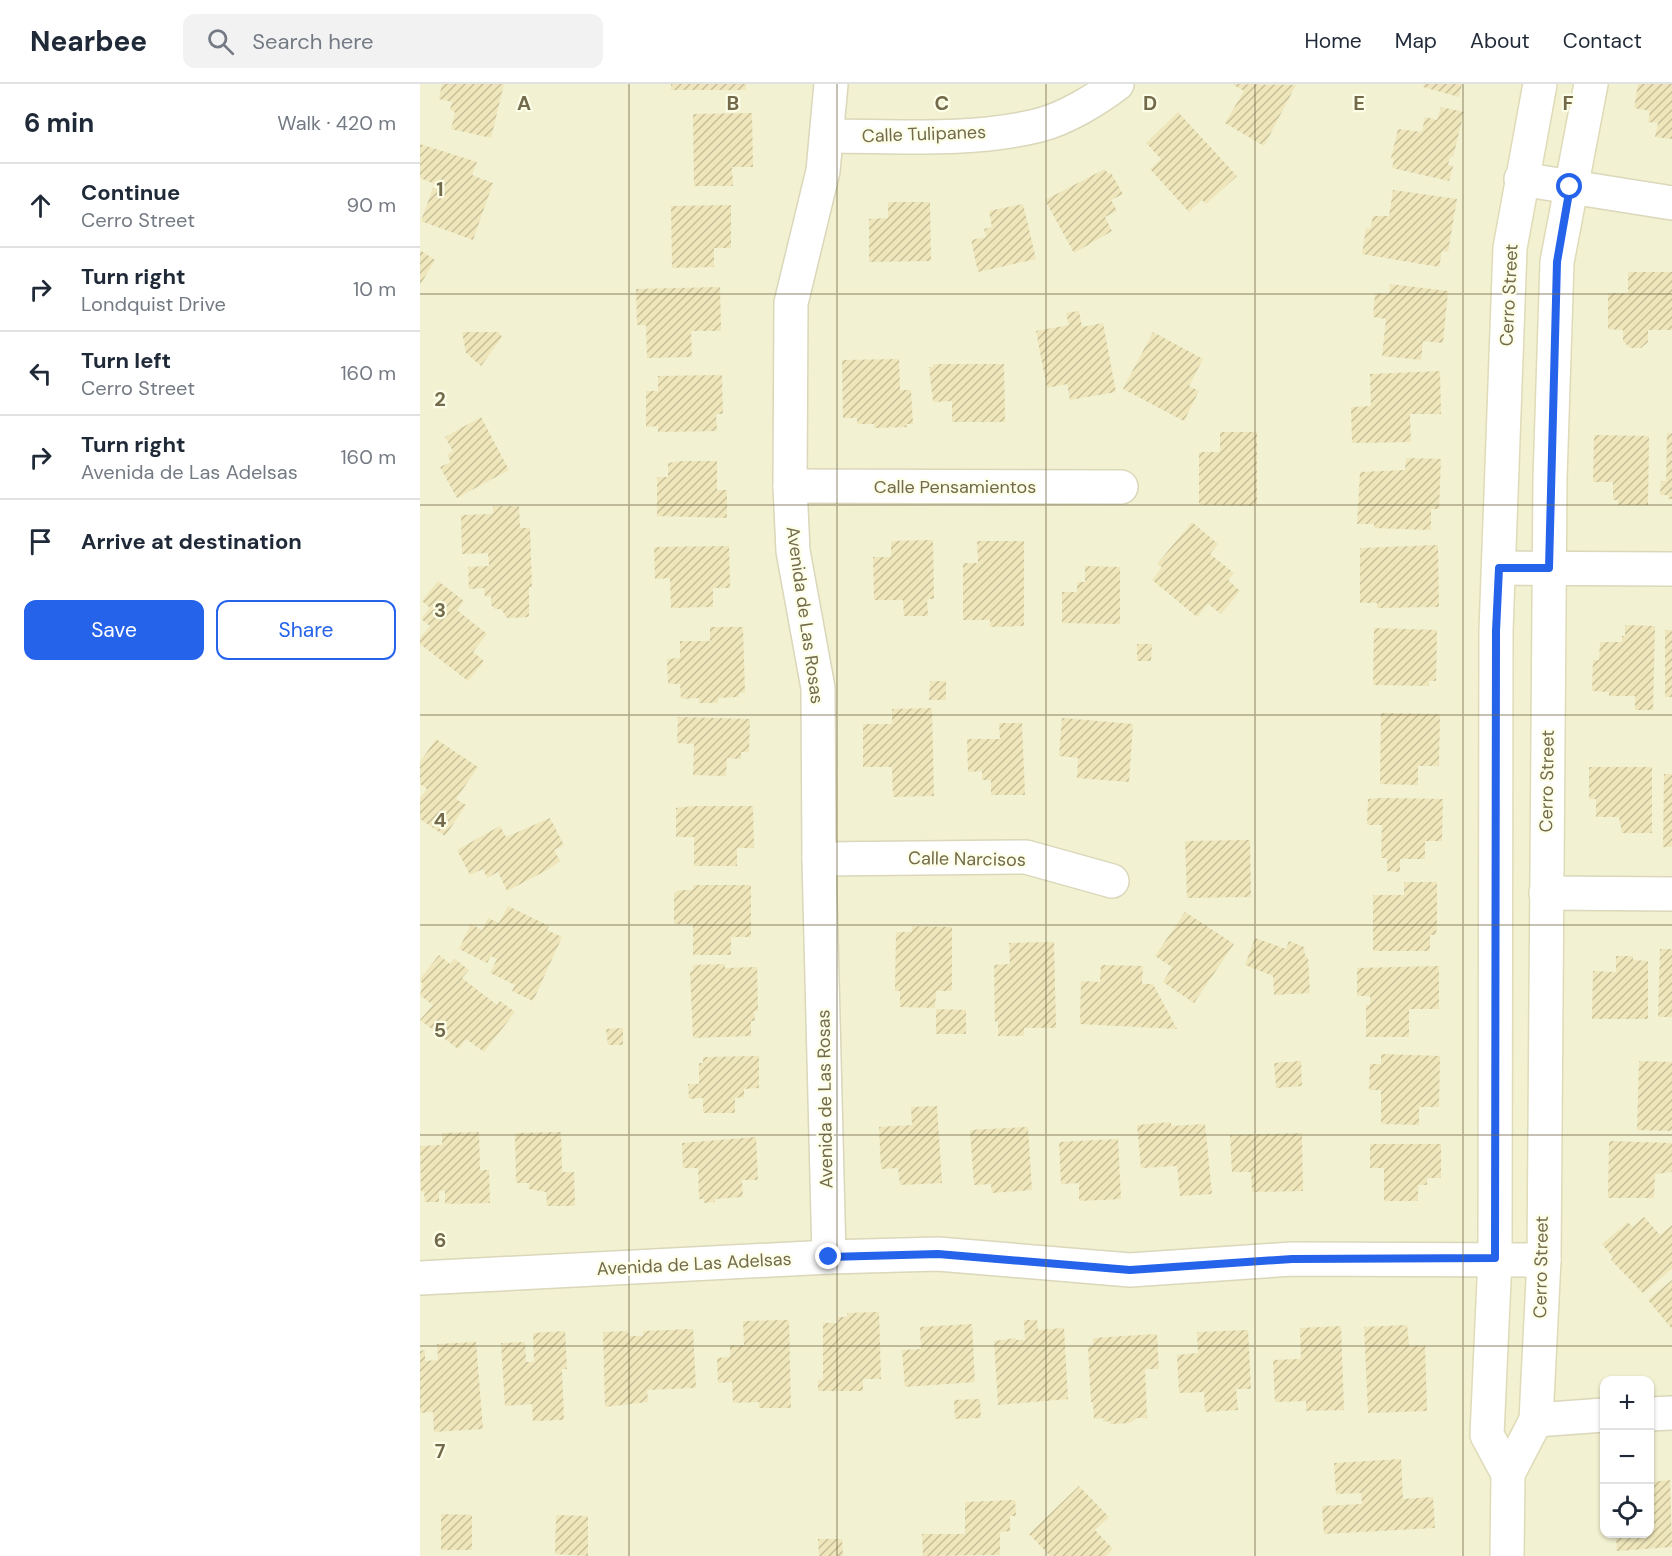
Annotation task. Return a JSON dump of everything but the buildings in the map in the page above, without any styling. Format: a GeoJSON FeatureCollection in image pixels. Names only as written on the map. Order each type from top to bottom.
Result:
{"type":"FeatureCollection","features":[{"type":"Feature","properties":{"kind":"street","name":"Avenida de Las Rosas"},"geometry":{"type":"LineString","coordinates":[[829,1257],[819,859],[818,688],[793,551],[790,486],[791,303],[823,171],[831,84]]}},
{"type":"Feature","properties":{"kind":"street","name":"Calle Tulipanes"},"geometry":{"type":"LineString","coordinates":[[828,136],[971,136],[1041,125],[1099,98],[1117,84]]}},
{"type":"Feature","properties":{"kind":"street","name":"Cerro Street"},"geometry":{"type":"LineString","coordinates":[[1508,1474],[1487,1435],[1495,1258],[1496,631],[1510,248],[1540,84]]}},
{"type":"Feature","properties":{"kind":"street","name":"Cerro Street"},"geometry":{"type":"LineString","coordinates":[[1506,1556],[1508,1474],[1536,1420],[1544,1260],[1549,568],[1557,262],[1591,84]]}},
{"type":"Feature","properties":{"kind":"street"},"geometry":{"type":"LineString","coordinates":[[1521,179],[1672,203]]}},
{"type":"Feature","properties":{"kind":"street","name":"Calle Pensamientos"},"geometry":{"type":"LineString","coordinates":[[790,486],[1121,488]]}},
{"type":"Feature","properties":{"kind":"street"},"geometry":{"type":"LineString","coordinates":[[1499,568],[1672,569]]}},
{"type":"Feature","properties":{"kind":"street","name":"Calle Narcisos"},"geometry":{"type":"LineString","coordinates":[[819,859],[1026,857],[1112,881]]}},
{"type":"Feature","properties":{"kind":"street"},"geometry":{"type":"LineString","coordinates":[[1545,893],[1672,894]]}},
{"type":"Feature","properties":{"kind":"street","name":"Avenida de Las Adelsas"},"geometry":{"type":"LineString","coordinates":[[420,1278],[829,1257],[938,1254],[1130,1270],[1292,1259],[1495,1258],[1544,1260]]}},
{"type":"Feature","properties":{"kind":"street"},"geometry":{"type":"LineString","coordinates":[[1654,1414],[1672,1413]]}},
{"type":"Feature","properties":{"kind":"street"},"geometry":{"type":"LineString","coordinates":[[1536,1420],[1600,1415]]}},
{"type":"Feature","properties":{"kind":"shaded area"},"geometry":{"type":"Polygon","coordinates":[[[420,84],[1672,84],[1672,1556],[420,1556],[420,84]]]}},
{"type":"Feature","properties":{"kind":"route"},"geometry":{"type":"LineString","coordinates":[[829,1257],[938,1254],[1130,1270],[1292,1259],[1495,1258],[1496,631],[1499,568],[1549,568],[1557,262],[1570,187]]}}]}
